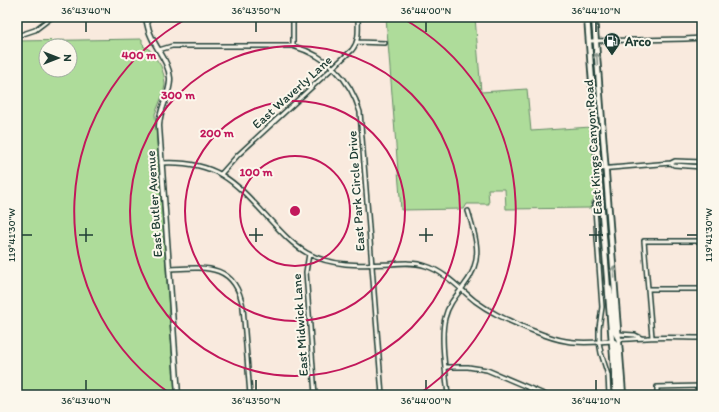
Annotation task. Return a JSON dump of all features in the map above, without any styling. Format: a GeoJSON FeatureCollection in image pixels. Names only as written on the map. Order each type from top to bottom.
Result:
{"type":"FeatureCollection","features":[{"type":"Feature","properties":{"kind":"main road","name":"East Kings Canyon Road"},"geometry":{"type":"LineString","coordinates":[[587,17],[616,395]]}},
{"type":"Feature","properties":{"kind":"main road","name":"East Kings Canyon Road"},"geometry":{"type":"LineString","coordinates":[[594,17],[619,334],[622,395]]}},
{"type":"Feature","properties":{"kind":"main road"},"geometry":{"type":"LineString","coordinates":[[608,283],[612,294],[616,335],[619,339]]}},
{"type":"Feature","properties":{"kind":"main road"},"geometry":{"type":"LineString","coordinates":[[612,341],[616,345],[619,389],[622,395]]}},
{"type":"Feature","properties":{"kind":"street"},"geometry":{"type":"LineString","coordinates":[[17,36],[35,30],[52,17]]}},
{"type":"Feature","properties":{"kind":"street","name":"East Butler Avenue"},"geometry":{"type":"LineString","coordinates":[[146,17],[150,34],[159,50],[170,78],[159,120],[178,395]]}},
{"type":"Feature","properties":{"kind":"street"},"geometry":{"type":"LineString","coordinates":[[159,50],[172,46],[293,46],[293,17]]}},
{"type":"Feature","properties":{"kind":"street"},"geometry":{"type":"LineString","coordinates":[[358,17],[357,42],[385,43]]}},
{"type":"Feature","properties":{"kind":"street"},"geometry":{"type":"LineString","coordinates":[[589,41],[700,38]]}},
{"type":"Feature","properties":{"kind":"street","name":"East Waverly Lane"},"geometry":{"type":"LineString","coordinates":[[222,174],[238,156],[352,50],[357,42]]}},
{"type":"Feature","properties":{"kind":"street","name":"East Park Circle Drive"},"geometry":{"type":"LineString","coordinates":[[293,46],[321,59],[333,68],[353,92],[360,112],[382,395]]}},
{"type":"Feature","properties":{"kind":"street"},"geometry":{"type":"LineString","coordinates":[[599,168],[671,163],[680,160],[702,162]]}},
{"type":"Feature","properties":{"kind":"street"},"geometry":{"type":"LineString","coordinates":[[161,163],[186,164],[222,174],[240,188],[286,238],[309,254],[324,260],[353,264],[408,263],[426,266],[441,274],[492,312],[545,336],[567,342],[612,341]]}},
{"type":"Feature","properties":{"kind":"street"},"geometry":{"type":"LineString","coordinates":[[671,163],[674,165],[702,167]]}},
{"type":"Feature","properties":{"kind":"street","name":"East Kings Canyon Road"},"geometry":{"type":"LineString","coordinates":[[601,195],[597,200],[595,209],[602,307],[599,328],[601,353],[608,375],[609,395]]}},
{"type":"Feature","properties":{"kind":"street"},"geometry":{"type":"LineString","coordinates":[[448,395],[443,331],[445,318],[449,306],[473,272],[477,252],[476,235],[468,211]]}},
{"type":"Feature","properties":{"kind":"street"},"geometry":{"type":"LineString","coordinates":[[652,337],[644,241],[702,241]]}},
{"type":"Feature","properties":{"kind":"street","name":"East Midwick Lane"},"geometry":{"type":"LineString","coordinates":[[309,254],[306,272],[316,395]]}},
{"type":"Feature","properties":{"kind":"street"},"geometry":{"type":"LineString","coordinates":[[169,269],[199,267],[214,269],[224,274],[236,285],[242,299],[250,395]]}},
{"type":"Feature","properties":{"kind":"street"},"geometry":{"type":"LineString","coordinates":[[648,289],[702,289]]}},
{"type":"Feature","properties":{"kind":"street"},"geometry":{"type":"LineString","coordinates":[[619,334],[635,335],[641,338]]}},
{"type":"Feature","properties":{"kind":"street"},"geometry":{"type":"LineString","coordinates":[[619,339],[635,340],[652,337],[702,338]]}},
{"type":"Feature","properties":{"kind":"street"},"geometry":{"type":"LineString","coordinates":[[446,366],[487,370],[546,395]]}},
{"type":"Feature","properties":{"kind":"street"},"geometry":{"type":"LineString","coordinates":[[658,395],[657,387],[702,386]]}},
{"type":"Feature","properties":{"kind":"green space"},"geometry":{"type":"Polygon","coordinates":[[[386,17],[475,17],[481,92],[527,89],[531,131],[591,127],[596,196],[591,203],[590,208],[506,209],[505,189],[488,189],[489,204],[467,204],[464,209],[401,210],[386,17]]]}},
{"type":"Feature","properties":{"kind":"green space"},"geometry":{"type":"Polygon","coordinates":[[[142,39],[143,46],[150,50],[161,66],[165,85],[155,114],[175,395],[17,395],[17,41],[38,41],[38,78],[78,78],[78,40],[142,39]]]}},
{"type":"Feature","properties":{"kind":"place","name":"Arco"},"geometry":{"type":"Point","coordinates":[612,56]}}]}
